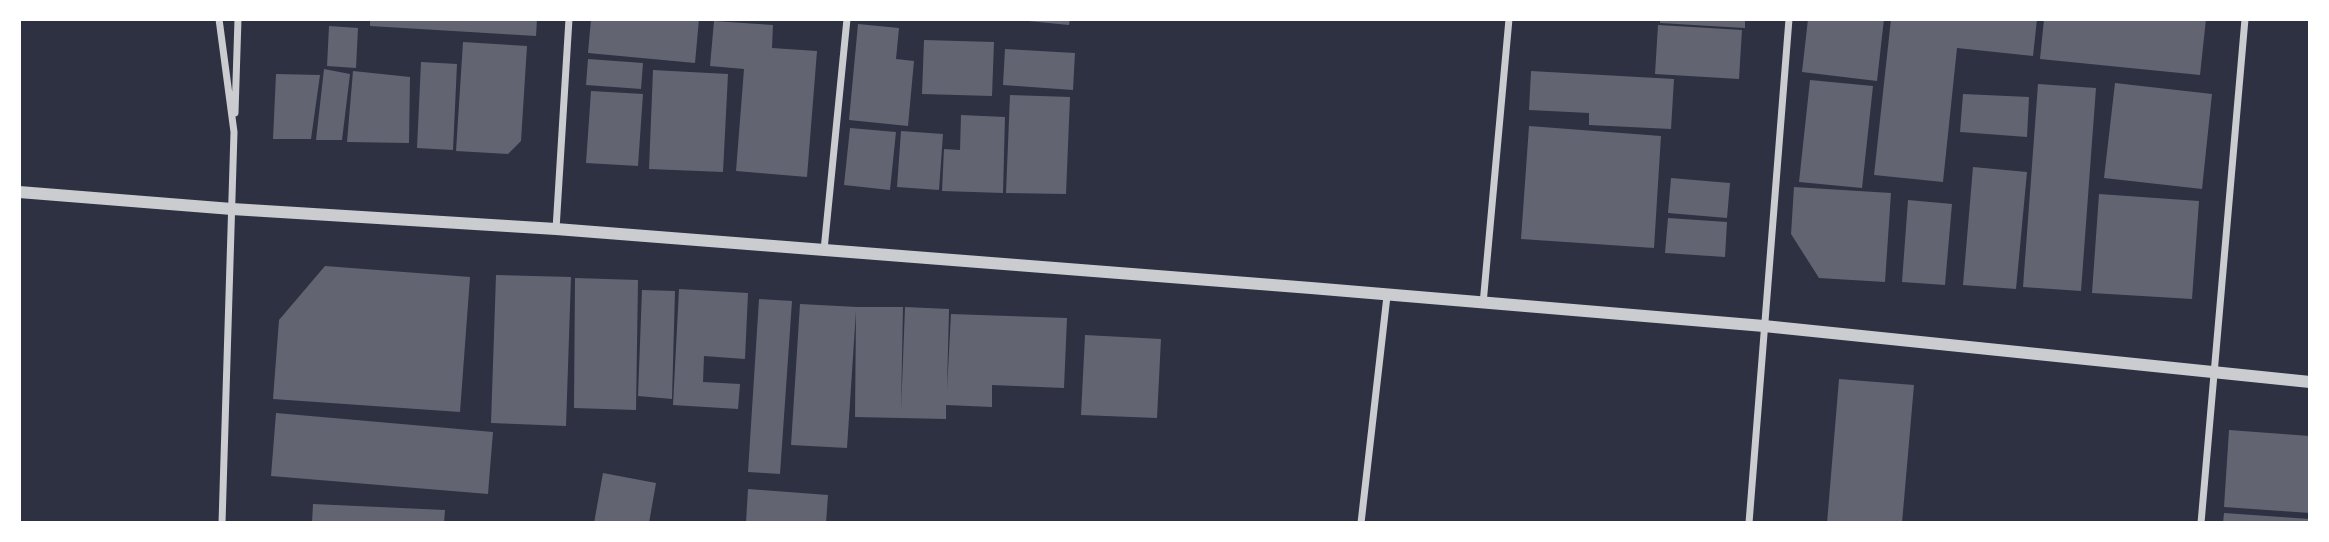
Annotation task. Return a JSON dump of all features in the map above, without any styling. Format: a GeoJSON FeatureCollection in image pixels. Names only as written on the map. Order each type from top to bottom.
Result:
{"type":"FeatureCollection","features":[{"type":"Feature","properties":{"kind":"street"},"geometry":{"type":"LineString","coordinates":[[219,19],[234,132]]}},
{"type":"Feature","properties":{"kind":"street"},"geometry":{"type":"LineString","coordinates":[[222,523],[238,19]]}},
{"type":"Feature","properties":{"kind":"street"},"geometry":{"type":"LineString","coordinates":[[556,229],[569,19]]}},
{"type":"Feature","properties":{"kind":"street"},"geometry":{"type":"LineString","coordinates":[[824,250],[847,19]]}},
{"type":"Feature","properties":{"kind":"street"},"geometry":{"type":"LineString","coordinates":[[1483,304],[1508,19]]}},
{"type":"Feature","properties":{"kind":"street"},"geometry":{"type":"LineString","coordinates":[[1749,523],[1789,19]]}},
{"type":"Feature","properties":{"kind":"street"},"geometry":{"type":"LineString","coordinates":[[2201,523],[2245,19]]}},
{"type":"Feature","properties":{"kind":"street"},"geometry":{"type":"LineString","coordinates":[[19,192],[232,209],[556,229],[1764,326],[2310,382]]}},
{"type":"Feature","properties":{"kind":"street"},"geometry":{"type":"LineString","coordinates":[[1362,523],[1387,296]]}},
{"type":"Feature","properties":{"kind":"building"},"geometry":{"type":"Polygon","coordinates":[[[370,19],[537,19],[536,36],[370,26],[370,19]]]}},
{"type":"Feature","properties":{"kind":"building"},"geometry":{"type":"Polygon","coordinates":[[[591,19],[699,19],[695,63],[588,53],[591,19]]]}},
{"type":"Feature","properties":{"kind":"building"},"geometry":{"type":"Polygon","coordinates":[[[1028,19],[1070,19],[1069,25],[1028,19]]]}},
{"type":"Feature","properties":{"kind":"building"},"geometry":{"type":"Polygon","coordinates":[[[1660,19],[1745,19],[1745,28],[1660,23],[1660,19]]]}},
{"type":"Feature","properties":{"kind":"building"},"geometry":{"type":"Polygon","coordinates":[[[1808,19],[1884,19],[1877,81],[1802,72],[1808,19]]]}},
{"type":"Feature","properties":{"kind":"building"},"geometry":{"type":"Polygon","coordinates":[[[1891,19],[2037,19],[2033,56],[1957,48],[1943,182],[1874,175],[1891,19]]]}},
{"type":"Feature","properties":{"kind":"building"},"geometry":{"type":"Polygon","coordinates":[[[2044,19],[2206,19],[2200,75],[2040,59],[2044,19]]]}},
{"type":"Feature","properties":{"kind":"building"},"geometry":{"type":"Polygon","coordinates":[[[714,21],[773,25],[772,48],[817,51],[807,177],[736,171],[744,69],[710,66],[714,21]]]}},
{"type":"Feature","properties":{"kind":"building"},"geometry":{"type":"Polygon","coordinates":[[[858,24],[899,28],[896,59],[914,61],[908,126],[849,120],[858,24]]]}},
{"type":"Feature","properties":{"kind":"building"},"geometry":{"type":"Polygon","coordinates":[[[1658,25],[1742,30],[1739,79],[1655,74],[1658,25]]]}},
{"type":"Feature","properties":{"kind":"building"},"geometry":{"type":"Polygon","coordinates":[[[329,26],[358,28],[356,68],[327,66],[329,26]]]}},
{"type":"Feature","properties":{"kind":"building"},"geometry":{"type":"Polygon","coordinates":[[[924,40],[994,42],[992,96],[922,94],[924,40]]]}},
{"type":"Feature","properties":{"kind":"building"},"geometry":{"type":"Polygon","coordinates":[[[463,42],[527,46],[521,141],[508,154],[456,151],[463,42]]]}},
{"type":"Feature","properties":{"kind":"building"},"geometry":{"type":"Polygon","coordinates":[[[1005,49],[1075,53],[1073,90],[1003,85],[1005,49]]]}},
{"type":"Feature","properties":{"kind":"building"},"geometry":{"type":"Polygon","coordinates":[[[588,59],[643,63],[641,89],[586,85],[588,59]]]}},
{"type":"Feature","properties":{"kind":"building"},"geometry":{"type":"Polygon","coordinates":[[[421,62],[457,64],[453,150],[417,148],[421,62]]]}},
{"type":"Feature","properties":{"kind":"building"},"geometry":{"type":"Polygon","coordinates":[[[324,69],[350,74],[342,140],[316,140],[324,69]]]}},
{"type":"Feature","properties":{"kind":"building"},"geometry":{"type":"Polygon","coordinates":[[[653,70],[728,74],[723,172],[649,169],[653,70]]]}},
{"type":"Feature","properties":{"kind":"building"},"geometry":{"type":"Polygon","coordinates":[[[353,71],[410,77],[409,143],[347,142],[353,71]]]}},
{"type":"Feature","properties":{"kind":"building"},"geometry":{"type":"Polygon","coordinates":[[[1531,71],[1674,79],[1671,129],[1589,125],[1589,113],[1529,110],[1531,71]]]}},
{"type":"Feature","properties":{"kind":"building"},"geometry":{"type":"Polygon","coordinates":[[[276,74],[320,75],[311,139],[273,139],[276,74]]]}},
{"type":"Feature","properties":{"kind":"building"},"geometry":{"type":"Polygon","coordinates":[[[1810,80],[1873,86],[1862,188],[1799,182],[1810,80]]]}},
{"type":"Feature","properties":{"kind":"building"},"geometry":{"type":"Polygon","coordinates":[[[2115,83],[2212,94],[2202,189],[2104,178],[2115,83]]]}},
{"type":"Feature","properties":{"kind":"building"},"geometry":{"type":"Polygon","coordinates":[[[2038,84],[2096,88],[2081,291],[2023,287],[2038,84]]]}},
{"type":"Feature","properties":{"kind":"building"},"geometry":{"type":"Polygon","coordinates":[[[591,91],[643,94],[638,166],[586,163],[591,91]]]}},
{"type":"Feature","properties":{"kind":"building"},"geometry":{"type":"Polygon","coordinates":[[[1963,94],[2029,97],[2027,137],[1960,132],[1963,94]]]}},
{"type":"Feature","properties":{"kind":"building"},"geometry":{"type":"Polygon","coordinates":[[[1010,95],[1070,97],[1066,194],[1006,193],[1010,95]]]}},
{"type":"Feature","properties":{"kind":"building"},"geometry":{"type":"Polygon","coordinates":[[[961,115],[1005,117],[1003,193],[942,191],[944,149],[960,150],[961,115]]]}},
{"type":"Feature","properties":{"kind":"building"},"geometry":{"type":"Polygon","coordinates":[[[1529,126],[1661,136],[1654,248],[1521,239],[1529,126]]]}},
{"type":"Feature","properties":{"kind":"building"},"geometry":{"type":"Polygon","coordinates":[[[850,128],[896,132],[890,190],[844,185],[850,128]]]}},
{"type":"Feature","properties":{"kind":"building"},"geometry":{"type":"Polygon","coordinates":[[[901,131],[943,134],[939,190],[897,187],[901,131]]]}},
{"type":"Feature","properties":{"kind":"building"},"geometry":{"type":"Polygon","coordinates":[[[1973,167],[2027,172],[2016,289],[1963,285],[1973,167]]]}},
{"type":"Feature","properties":{"kind":"building"},"geometry":{"type":"Polygon","coordinates":[[[1671,178],[1730,183],[1727,218],[1668,213],[1671,178]]]}},
{"type":"Feature","properties":{"kind":"building"},"geometry":{"type":"Polygon","coordinates":[[[1794,187],[1891,193],[1885,282],[1819,278],[1791,234],[1794,187]]]}},
{"type":"Feature","properties":{"kind":"building"},"geometry":{"type":"Polygon","coordinates":[[[2099,194],[2199,201],[2192,299],[2092,293],[2099,194]]]}},
{"type":"Feature","properties":{"kind":"building"},"geometry":{"type":"Polygon","coordinates":[[[1908,200],[1952,204],[1945,285],[1902,282],[1908,200]]]}},
{"type":"Feature","properties":{"kind":"building"},"geometry":{"type":"Polygon","coordinates":[[[1668,218],[1727,222],[1725,257],[1665,253],[1668,218]]]}},
{"type":"Feature","properties":{"kind":"building"},"geometry":{"type":"Polygon","coordinates":[[[325,266],[470,277],[460,412],[273,399],[279,320],[325,266]]]}},
{"type":"Feature","properties":{"kind":"building"},"geometry":{"type":"Polygon","coordinates":[[[496,275],[571,277],[566,426],[491,423],[496,275]]]}},
{"type":"Feature","properties":{"kind":"building"},"geometry":{"type":"Polygon","coordinates":[[[575,278],[638,280],[636,410],[574,408],[575,278]]]}},
{"type":"Feature","properties":{"kind":"building"},"geometry":{"type":"Polygon","coordinates":[[[679,289],[748,293],[745,359],[704,356],[703,382],[740,384],[738,409],[673,405],[679,289]]]}},
{"type":"Feature","properties":{"kind":"building"},"geometry":{"type":"Polygon","coordinates":[[[642,290],[675,291],[672,399],[638,396],[642,290]]]}},
{"type":"Feature","properties":{"kind":"building"},"geometry":{"type":"Polygon","coordinates":[[[759,299],[792,301],[780,474],[748,472],[759,299]]]}},
{"type":"Feature","properties":{"kind":"building"},"geometry":{"type":"Polygon","coordinates":[[[800,304],[903,307],[901,411],[905,307],[949,309],[947,390],[951,314],[1067,318],[1064,388],[992,385],[992,407],[946,405],[946,419],[855,417],[856,311],[847,448],[791,445],[800,304]]]}},
{"type":"Feature","properties":{"kind":"building"},"geometry":{"type":"Polygon","coordinates":[[[1085,335],[1161,339],[1157,418],[1081,415],[1085,335]]]}},
{"type":"Feature","properties":{"kind":"building"},"geometry":{"type":"Polygon","coordinates":[[[1839,379],[1914,385],[1902,523],[1827,523],[1839,379]]]}},
{"type":"Feature","properties":{"kind":"building"},"geometry":{"type":"Polygon","coordinates":[[[276,413],[493,432],[488,494],[271,476],[276,413]]]}},
{"type":"Feature","properties":{"kind":"building"},"geometry":{"type":"Polygon","coordinates":[[[2229,430],[2310,436],[2310,513],[2224,507],[2229,430]]]}},
{"type":"Feature","properties":{"kind":"building"},"geometry":{"type":"Polygon","coordinates":[[[603,473],[656,483],[649,523],[594,523],[603,473]]]}},
{"type":"Feature","properties":{"kind":"building"},"geometry":{"type":"Polygon","coordinates":[[[748,489],[828,495],[826,523],[746,523],[748,489]]]}},
{"type":"Feature","properties":{"kind":"building"},"geometry":{"type":"Polygon","coordinates":[[[313,504],[445,510],[444,523],[312,523],[313,504]]]}},
{"type":"Feature","properties":{"kind":"building"},"geometry":{"type":"Polygon","coordinates":[[[2224,513],[2310,519],[2310,523],[2223,523],[2224,513]]]}}]}
